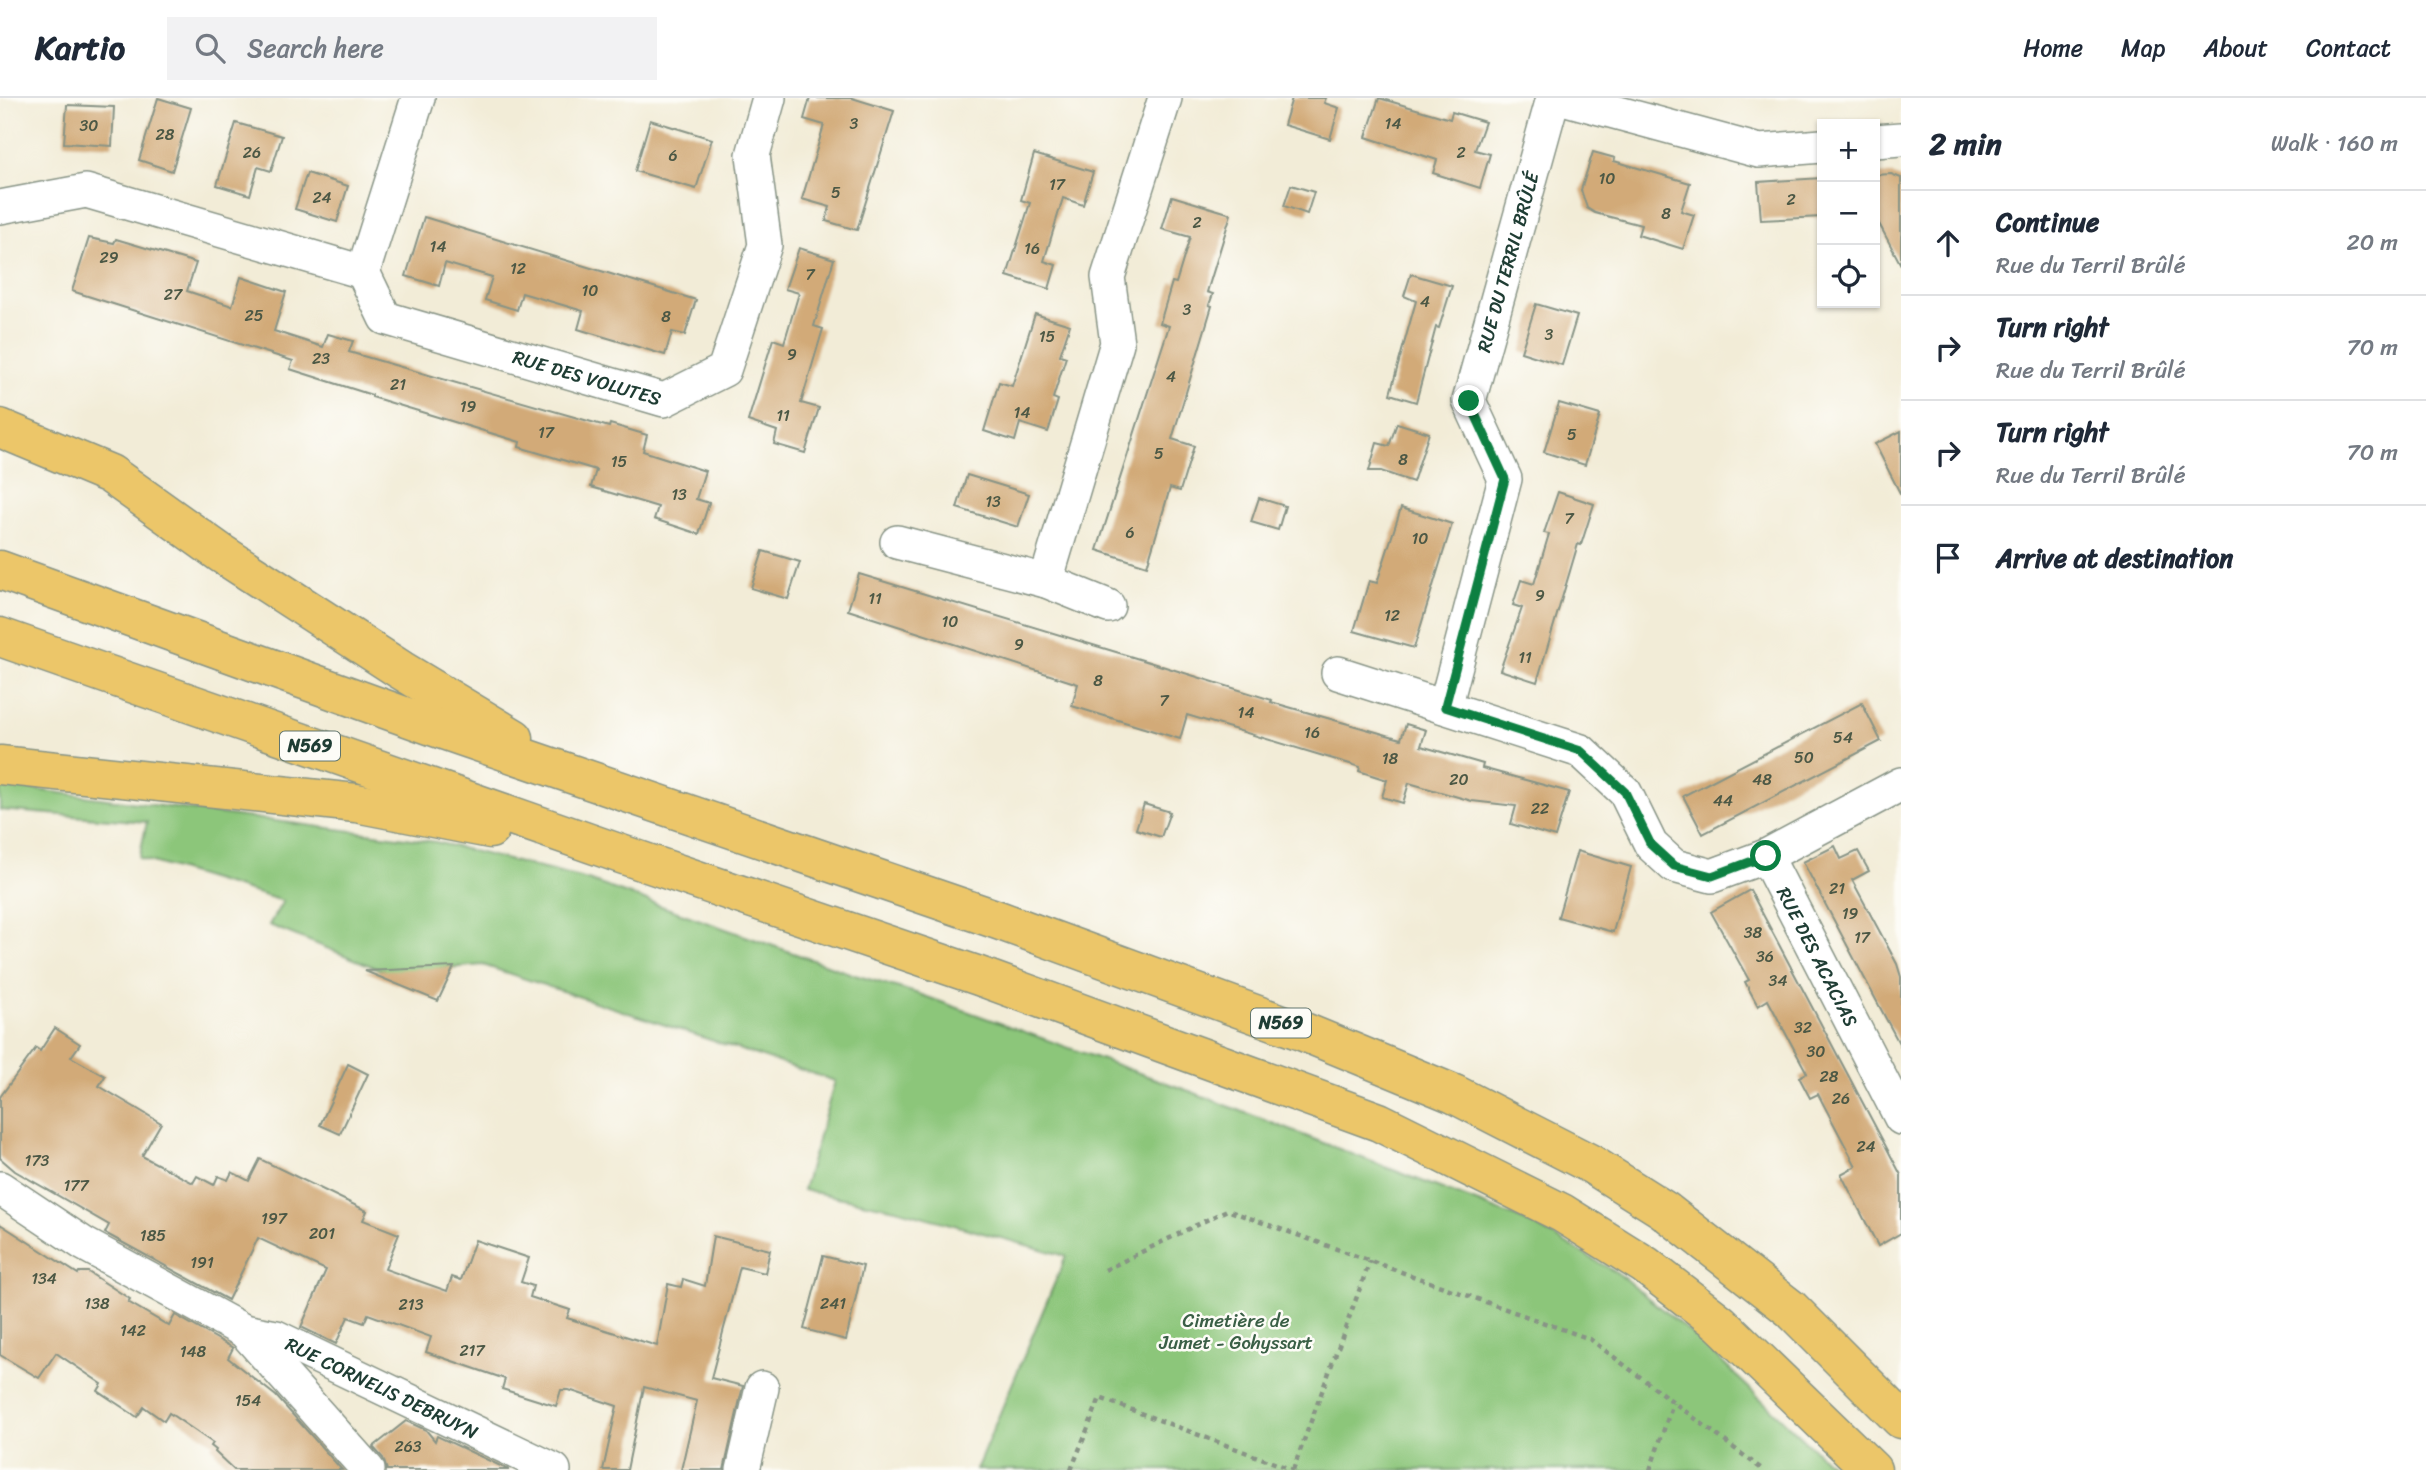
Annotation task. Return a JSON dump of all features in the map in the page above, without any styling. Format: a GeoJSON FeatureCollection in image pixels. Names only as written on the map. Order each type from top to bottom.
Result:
{"type":"FeatureCollection","features":[{"type":"Feature","properties":{"kind":"highway"},"geometry":{"type":"LineString","coordinates":[[0,428],[110,474],[244,569],[401,670],[579,777]]}},
{"type":"Feature","properties":{"kind":"highway","name":"N569"},"geometry":{"type":"LineString","coordinates":[[0,570],[443,730],[1011,925],[1304,1032],[1454,1094],[1591,1164],[1664,1210],[1791,1309],[1901,1419]]}},
{"type":"Feature","properties":{"kind":"highway","name":"N569"},"geometry":{"type":"LineString","coordinates":[[0,637],[979,976],[1380,1122],[1562,1213],[1645,1265],[1720,1323],[1871,1470]]}},
{"type":"Feature","properties":{"kind":"highway"},"geometry":{"type":"LineString","coordinates":[[0,765],[356,803],[621,854]]}},
{"type":"Feature","properties":{"kind":"street"},"geometry":{"type":"LineString","coordinates":[[0,207],[86,191],[363,272],[418,98]]}},
{"type":"Feature","properties":{"kind":"street","name":"RUE DES VOLUTES"},"geometry":{"type":"LineString","coordinates":[[363,272],[385,318],[664,400],[724,370],[765,245],[753,155],[769,98]]}},
{"type":"Feature","properties":{"kind":"street"},"geometry":{"type":"LineString","coordinates":[[1046,581],[1117,343],[1108,277],[1165,98]]}},
{"type":"Feature","properties":{"kind":"street","name":"RUE DU TERRIL BRÛLÉ"},"geometry":{"type":"LineString","coordinates":[[1445,707],[1505,479],[1469,401],[1553,98]]}},
{"type":"Feature","properties":{"kind":"street"},"geometry":{"type":"LineString","coordinates":[[1563,98],[1759,152],[1817,146]]}},
{"type":"Feature","properties":{"kind":"street"},"geometry":{"type":"LineString","coordinates":[[1880,141],[1901,139]]}},
{"type":"Feature","properties":{"kind":"street"},"geometry":{"type":"LineString","coordinates":[[897,542],[1046,581],[1108,606]]}},
{"type":"Feature","properties":{"kind":"street"},"geometry":{"type":"LineString","coordinates":[[1338,673],[1581,751],[1625,792],[1651,845],[1674,866],[1712,876],[1766,856],[1901,784]]}},
{"type":"Feature","properties":{"kind":"street","name":"RUE DES ACACIAS"},"geometry":{"type":"LineString","coordinates":[[1766,856],[1901,1118]]}},
{"type":"Feature","properties":{"kind":"street","name":"RUE CORNELIS DEBRUYN"},"geometry":{"type":"LineString","coordinates":[[0,1188],[84,1244],[244,1332],[368,1470]]}},
{"type":"Feature","properties":{"kind":"street","name":"RUE CORNELIS DEBRUYN"},"geometry":{"type":"LineString","coordinates":[[244,1332],[276,1337],[554,1470]]}},
{"type":"Feature","properties":{"kind":"street"},"geometry":{"type":"LineString","coordinates":[[743,1470],[762,1388]]}},
{"type":"Feature","properties":{"kind":"path"},"geometry":{"type":"LineString","coordinates":[[1105,1270],[1227,1210],[1590,1339],[1763,1470]]}},
{"type":"Feature","properties":{"kind":"path"},"geometry":{"type":"LineString","coordinates":[[1071,1470],[1100,1398],[1293,1470],[1370,1261]]}},
{"type":"Feature","properties":{"kind":"path"},"geometry":{"type":"LineString","coordinates":[[1650,1470],[1673,1403]]}},
{"type":"Feature","properties":{"kind":"green space","name":"Cimetière de Jumet - Gohyssart"},"geometry":{"type":"Polygon","coordinates":[[[0,785],[436,842],[588,880],[1192,1092],[1530,1223],[1619,1274],[1692,1334],[1836,1470],[976,1470],[1066,1256],[896,1209],[803,1190],[835,1081],[483,965],[389,973],[269,925],[283,901],[139,858],[147,822],[0,810],[0,785]]]}},
{"type":"Feature","properties":{"kind":"building"},"geometry":{"type":"Polygon","coordinates":[[[158,98],[191,108],[172,171],[139,160],[158,98]]]}},
{"type":"Feature","properties":{"kind":"building"},"geometry":{"type":"Polygon","coordinates":[[[810,98],[852,98],[894,111],[857,230],[826,221],[830,207],[802,199],[824,125],[804,119],[810,98]]]}},
{"type":"Feature","properties":{"kind":"building"},"geometry":{"type":"Polygon","coordinates":[[[1292,98],[1326,98],[1324,103],[1339,108],[1330,139],[1284,125],[1292,98]]]}},
{"type":"Feature","properties":{"kind":"building"},"geometry":{"type":"Polygon","coordinates":[[[1379,98],[1450,119],[1452,112],[1485,122],[1475,150],[1490,154],[1480,188],[1433,173],[1437,160],[1366,137],[1379,98]]]}},
{"type":"Feature","properties":{"kind":"building"},"geometry":{"type":"Polygon","coordinates":[[[67,105],[114,107],[112,146],[64,143],[67,105]]]}},
{"type":"Feature","properties":{"kind":"building"},"geometry":{"type":"Polygon","coordinates":[[[650,120],[712,139],[696,189],[635,171],[650,120]]]}},
{"type":"Feature","properties":{"kind":"building"},"geometry":{"type":"Polygon","coordinates":[[[236,123],[282,136],[271,171],[258,167],[250,195],[217,185],[236,123]]]}},
{"type":"Feature","properties":{"kind":"building"},"geometry":{"type":"Polygon","coordinates":[[[1593,152],[1615,158],[1614,161],[1690,183],[1681,211],[1694,215],[1683,249],[1638,235],[1641,225],[1595,213],[1587,208],[1581,190],[1593,152]]]}},
{"type":"Feature","properties":{"kind":"building"},"geometry":{"type":"Polygon","coordinates":[[[1034,154],[1093,172],[1083,205],[1063,198],[1044,261],[1056,265],[1049,289],[1007,276],[1030,203],[1021,200],[1034,154]]]}},
{"type":"Feature","properties":{"kind":"building"},"geometry":{"type":"Polygon","coordinates":[[[307,173],[348,186],[337,222],[295,209],[307,173]]]}},
{"type":"Feature","properties":{"kind":"building"},"geometry":{"type":"Polygon","coordinates":[[[1891,174],[1901,178],[1901,265],[1880,225],[1880,175],[1891,174]]]}},
{"type":"Feature","properties":{"kind":"building"},"geometry":{"type":"Polygon","coordinates":[[[1817,178],[1817,217],[1761,220],[1758,182],[1817,178]]]}},
{"type":"Feature","properties":{"kind":"building"},"geometry":{"type":"Polygon","coordinates":[[[1291,185],[1314,192],[1307,214],[1284,206],[1291,185]]]}},
{"type":"Feature","properties":{"kind":"building"},"geometry":{"type":"Polygon","coordinates":[[[1172,196],[1231,214],[1207,292],[1213,294],[1209,305],[1212,306],[1172,439],[1194,446],[1180,491],[1170,488],[1147,566],[1097,550],[1169,326],[1160,323],[1172,282],[1176,283],[1190,237],[1162,229],[1172,196]]]}},
{"type":"Feature","properties":{"kind":"building"},"geometry":{"type":"Polygon","coordinates":[[[424,217],[696,300],[685,335],[672,332],[665,355],[578,329],[583,311],[522,293],[517,310],[485,300],[492,277],[445,263],[439,286],[406,276],[424,217]]]}},
{"type":"Feature","properties":{"kind":"building"},"geometry":{"type":"Polygon","coordinates":[[[89,238],[114,243],[116,239],[196,263],[187,291],[232,306],[241,277],[286,292],[274,331],[323,347],[328,334],[353,341],[349,352],[609,427],[610,424],[647,435],[643,451],[705,471],[696,499],[709,503],[699,534],[654,519],[658,507],[591,487],[596,470],[519,447],[520,442],[290,369],[293,361],[72,291],[89,238]]]}},
{"type":"Feature","properties":{"kind":"building"},"geometry":{"type":"Polygon","coordinates":[[[799,248],[834,259],[814,326],[823,329],[801,403],[819,408],[805,453],[774,444],[777,431],[748,421],[773,339],[784,343],[799,293],[785,289],[799,248]]]}},
{"type":"Feature","properties":{"kind":"building"},"geometry":{"type":"Polygon","coordinates":[[[1411,274],[1452,286],[1439,328],[1436,327],[1416,402],[1390,394],[1416,301],[1404,296],[1411,274]]]}},
{"type":"Feature","properties":{"kind":"building"},"geometry":{"type":"Polygon","coordinates":[[[1536,304],[1577,316],[1562,365],[1521,352],[1536,304]]]}},
{"type":"Feature","properties":{"kind":"building"},"geometry":{"type":"Polygon","coordinates":[[[1035,314],[1070,325],[1060,355],[1066,357],[1053,398],[1058,400],[1048,432],[1020,423],[1015,441],[984,431],[999,382],[1012,386],[1035,314]]]}},
{"type":"Feature","properties":{"kind":"building"},"geometry":{"type":"Polygon","coordinates":[[[1559,403],[1600,415],[1585,465],[1544,452],[1559,403]]]}},
{"type":"Feature","properties":{"kind":"building"},"geometry":{"type":"Polygon","coordinates":[[[1397,423],[1429,433],[1413,482],[1381,471],[1369,471],[1377,443],[1389,446],[1397,423]]]}},
{"type":"Feature","properties":{"kind":"building"},"geometry":{"type":"Polygon","coordinates":[[[1901,431],[1901,495],[1875,444],[1901,431]]]}},
{"type":"Feature","properties":{"kind":"building"},"geometry":{"type":"Polygon","coordinates":[[[967,475],[1029,494],[1018,527],[957,508],[967,475]]]}},
{"type":"Feature","properties":{"kind":"building"},"geometry":{"type":"Polygon","coordinates":[[[1558,492],[1594,504],[1581,545],[1578,544],[1537,682],[1500,670],[1522,608],[1513,605],[1521,580],[1534,584],[1549,534],[1544,533],[1558,492]]]}},
{"type":"Feature","properties":{"kind":"building"},"geometry":{"type":"Polygon","coordinates":[[[1259,498],[1285,506],[1278,530],[1251,522],[1259,498]]]}},
{"type":"Feature","properties":{"kind":"building"},"geometry":{"type":"Polygon","coordinates":[[[1401,508],[1452,524],[1414,648],[1354,631],[1369,581],[1377,583],[1401,508]]]}},
{"type":"Feature","properties":{"kind":"building"},"geometry":{"type":"Polygon","coordinates":[[[763,551],[800,562],[788,599],[751,588],[763,551]]]}},
{"type":"Feature","properties":{"kind":"building"},"geometry":{"type":"Polygon","coordinates":[[[859,574],[1272,700],[1271,702],[1401,739],[1406,724],[1426,730],[1421,746],[1483,764],[1482,768],[1569,792],[1555,837],[1511,824],[1516,806],[1472,801],[1409,783],[1403,803],[1382,797],[1387,780],[1359,771],[1360,767],[1187,715],[1180,739],[1072,706],[1078,684],[848,610],[859,574]]]}},
{"type":"Feature","properties":{"kind":"building"},"geometry":{"type":"Polygon","coordinates":[[[1862,703],[1881,741],[1703,834],[1683,796],[1862,703]]]}},
{"type":"Feature","properties":{"kind":"building"},"geometry":{"type":"Polygon","coordinates":[[[1144,804],[1170,812],[1161,837],[1136,829],[1144,804]]]}},
{"type":"Feature","properties":{"kind":"building"},"geometry":{"type":"Polygon","coordinates":[[[1835,846],[1841,859],[1858,851],[1869,871],[1852,880],[1897,964],[1901,977],[1901,1047],[1803,862],[1835,846]]]}},
{"type":"Feature","properties":{"kind":"building"},"geometry":{"type":"Polygon","coordinates":[[[1577,851],[1631,867],[1613,932],[1558,917],[1577,851]]]}},
{"type":"Feature","properties":{"kind":"building"},"geometry":{"type":"Polygon","coordinates":[[[1750,890],[1901,1175],[1901,1233],[1878,1246],[1841,1174],[1856,1166],[1818,1094],[1810,1098],[1799,1077],[1807,1073],[1768,1000],[1758,1006],[1745,982],[1749,980],[1711,912],[1750,890]]]}},
{"type":"Feature","properties":{"kind":"building"},"geometry":{"type":"Polygon","coordinates":[[[454,967],[438,1001],[365,971],[454,967]]]}},
{"type":"Feature","properties":{"kind":"building"},"geometry":{"type":"Polygon","coordinates":[[[55,1028],[80,1044],[71,1057],[105,1076],[99,1086],[161,1123],[142,1156],[193,1183],[197,1176],[214,1185],[218,1176],[228,1180],[232,1172],[249,1181],[260,1159],[367,1211],[363,1220],[399,1234],[385,1269],[447,1291],[452,1277],[461,1280],[475,1240],[529,1258],[521,1282],[533,1286],[530,1297],[570,1310],[567,1318],[657,1346],[668,1284],[681,1287],[683,1279],[705,1286],[713,1236],[770,1250],[765,1273],[740,1267],[711,1378],[743,1386],[724,1470],[681,1470],[697,1401],[644,1387],[627,1470],[603,1470],[617,1406],[569,1390],[561,1390],[556,1406],[502,1389],[505,1379],[426,1352],[431,1337],[368,1314],[364,1323],[348,1317],[336,1344],[301,1327],[326,1270],[258,1238],[228,1300],[105,1233],[109,1225],[15,1171],[0,1158],[0,1097],[36,1048],[40,1051],[55,1028]]]}},
{"type":"Feature","properties":{"kind":"building"},"geometry":{"type":"Polygon","coordinates":[[[348,1064],[368,1074],[340,1134],[320,1125],[348,1064]]]}},
{"type":"Feature","properties":{"kind":"building"},"geometry":{"type":"Polygon","coordinates":[[[0,1224],[78,1274],[88,1272],[130,1299],[128,1302],[169,1326],[175,1315],[233,1348],[228,1358],[276,1396],[342,1470],[234,1470],[215,1452],[211,1446],[213,1443],[169,1413],[164,1421],[144,1407],[137,1417],[98,1391],[102,1384],[56,1353],[39,1378],[0,1355],[0,1224]]]}},
{"type":"Feature","properties":{"kind":"building"},"geometry":{"type":"Polygon","coordinates":[[[823,1256],[863,1266],[846,1340],[804,1329],[823,1256]]]}},
{"type":"Feature","properties":{"kind":"building"},"geometry":{"type":"Polygon","coordinates":[[[406,1421],[426,1430],[435,1441],[437,1436],[509,1470],[387,1470],[383,1458],[373,1447],[406,1421]]]}},
{"type":"Feature","properties":{"kind":"route"},"geometry":{"type":"LineString","coordinates":[[1469,401],[1505,479],[1445,707],[1581,751],[1625,792],[1651,845],[1674,866],[1712,876],[1766,856]]}}]}
